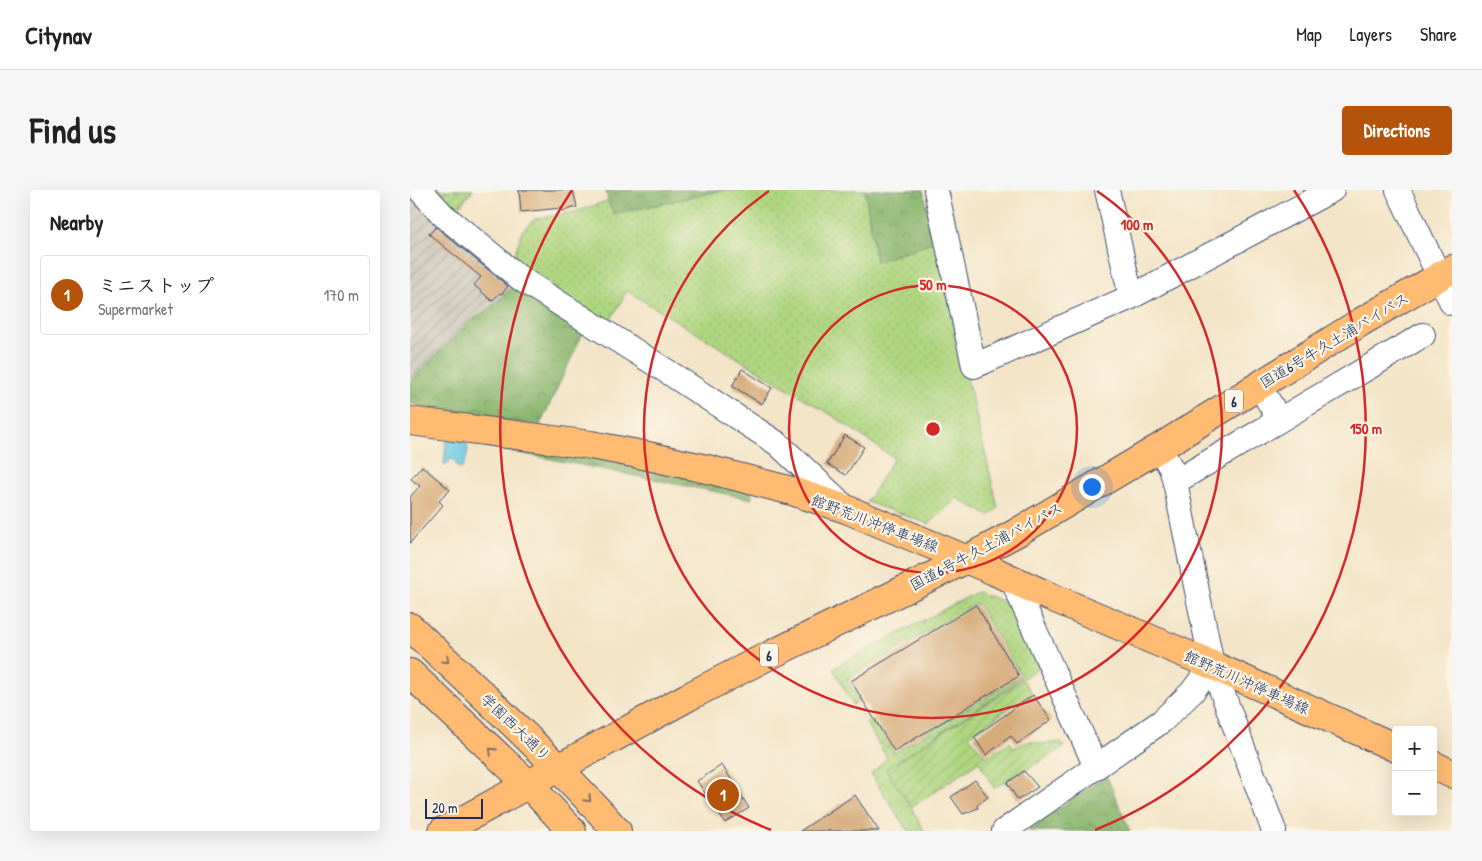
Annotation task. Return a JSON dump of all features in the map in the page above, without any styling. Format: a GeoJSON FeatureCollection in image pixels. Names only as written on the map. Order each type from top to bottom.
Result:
{"type":"FeatureCollection","features":[{"type":"Feature","properties":{"kind":"main road","name":"国道6号牛久土浦バイパス"},"geometry":{"type":"LineString","coordinates":[[558,768],[688,697],[967,559],[1016,532],[1159,448],[1361,322],[1446,273]]}},
{"type":"Feature","properties":{"kind":"main road","name":"館野荒川沖停車場線"},"geometry":{"type":"LineString","coordinates":[[410,421],[592,445],[711,470],[792,491],[846,509],[967,559],[1212,665],[1392,746]]}},
{"type":"Feature","properties":{"kind":"main road","name":"学園西大通り"},"geometry":{"type":"LineString","coordinates":[[410,627],[558,768],[618,831]]}},
{"type":"Feature","properties":{"kind":"main road"},"geometry":{"type":"LineString","coordinates":[[410,673],[528,784],[572,831]]}},
{"type":"Feature","properties":{"kind":"main road"},"geometry":{"type":"LineString","coordinates":[[1437,767],[1452,774]]}},
{"type":"Feature","properties":{"kind":"main road","name":"6"},"geometry":{"type":"LineString","coordinates":[[442,831],[558,768]]}},
{"type":"Feature","properties":{"kind":"street"},"geometry":{"type":"LineString","coordinates":[[420,190],[443,214],[521,279],[778,444],[846,509]]}},
{"type":"Feature","properties":{"kind":"street"},"geometry":{"type":"LineString","coordinates":[[936,190],[974,366],[1131,297],[1332,190]]}},
{"type":"Feature","properties":{"kind":"street"},"geometry":{"type":"LineString","coordinates":[[1107,190],[1131,297]]}},
{"type":"Feature","properties":{"kind":"street"},"geometry":{"type":"LineString","coordinates":[[1398,190],[1446,273],[1452,303]]}},
{"type":"Feature","properties":{"kind":"street"},"geometry":{"type":"LineString","coordinates":[[1175,482],[1423,335]]}},
{"type":"Feature","properties":{"kind":"street"},"geometry":{"type":"LineString","coordinates":[[1259,386],[1272,406],[1278,421]]}},
{"type":"Feature","properties":{"kind":"street"},"geometry":{"type":"LineString","coordinates":[[1159,448],[1171,468],[1175,482],[1212,665],[1274,831]]}},
{"type":"Feature","properties":{"kind":"street"},"geometry":{"type":"LineString","coordinates":[[1012,579],[1096,767]]}},
{"type":"Feature","properties":{"kind":"street"},"geometry":{"type":"LineString","coordinates":[[1004,831],[1162,721],[1192,692],[1212,665]]}},
{"type":"Feature","properties":{"kind":"shaded area"},"geometry":{"type":"Polygon","coordinates":[[[410,190],[514,285],[488,310],[470,321],[410,381],[410,190]]]}},
{"type":"Feature","properties":{"kind":"green space"},"geometry":{"type":"Polygon","coordinates":[[[437,190],[473,190],[458,208],[437,190]]]}},
{"type":"Feature","properties":{"kind":"green space"},"geometry":{"type":"Polygon","coordinates":[[[606,190],[723,190],[614,214],[608,201],[606,190]]]}},
{"type":"Feature","properties":{"kind":"green space"},"geometry":{"type":"Polygon","coordinates":[[[723,190],[865,190],[876,262],[935,241],[998,508],[989,516],[957,498],[929,524],[867,502],[894,458],[833,416],[627,291],[608,324],[512,263],[522,231],[535,219],[574,212],[608,201],[615,214],[723,190]]]}},
{"type":"Feature","properties":{"kind":"green space"},"geometry":{"type":"Polygon","coordinates":[[[865,190],[923,190],[935,241],[876,262],[865,190]]]}},
{"type":"Feature","properties":{"kind":"green space"},"geometry":{"type":"Polygon","coordinates":[[[514,285],[583,333],[540,425],[424,412],[419,405],[410,404],[410,381],[470,321],[488,310],[514,285]]]}},
{"type":"Feature","properties":{"kind":"green space"},"geometry":{"type":"Polygon","coordinates":[[[470,443],[534,446],[751,489],[752,499],[470,443]]]}},
{"type":"Feature","properties":{"kind":"green space"},"geometry":{"type":"Polygon","coordinates":[[[977,592],[1012,605],[1041,666],[886,769],[924,831],[908,831],[871,774],[887,758],[866,723],[872,719],[894,753],[1021,676],[977,603],[847,679],[860,701],[853,705],[833,668],[977,592]]]}},
{"type":"Feature","properties":{"kind":"green space"},"geometry":{"type":"Polygon","coordinates":[[[1023,680],[1032,693],[969,736],[986,757],[1010,742],[1013,748],[1030,741],[1041,744],[1061,742],[1063,748],[994,788],[979,762],[911,807],[886,769],[1023,680]]]}},
{"type":"Feature","properties":{"kind":"green space"},"geometry":{"type":"Polygon","coordinates":[[[1106,775],[1130,831],[1027,831],[1106,775]]]}},
{"type":"Feature","properties":{"kind":"water"},"geometry":{"type":"Polygon","coordinates":[[[446,441],[465,441],[467,444],[467,453],[461,469],[454,460],[450,459],[447,465],[444,464],[446,441]]]}},
{"type":"Feature","properties":{"kind":"building"},"geometry":{"type":"Polygon","coordinates":[[[519,190],[573,190],[577,207],[562,211],[561,208],[521,212],[519,190]]]}},
{"type":"Feature","properties":{"kind":"building"},"geometry":{"type":"Polygon","coordinates":[[[436,227],[508,286],[502,294],[500,293],[492,301],[474,285],[481,277],[429,234],[436,227]]]}},
{"type":"Feature","properties":{"kind":"building"},"geometry":{"type":"Polygon","coordinates":[[[742,369],[772,388],[762,404],[732,386],[742,369]]]}},
{"type":"Feature","properties":{"kind":"building"},"geometry":{"type":"Polygon","coordinates":[[[845,435],[864,447],[846,475],[827,464],[845,435]]]}},
{"type":"Feature","properties":{"kind":"building"},"geometry":{"type":"Polygon","coordinates":[[[422,466],[450,490],[439,501],[443,505],[410,543],[410,497],[420,486],[411,479],[422,466]]]}},
{"type":"Feature","properties":{"kind":"building"},"geometry":{"type":"Polygon","coordinates":[[[976,605],[1019,676],[894,751],[851,681],[976,605]]]}},
{"type":"Feature","properties":{"kind":"building"},"geometry":{"type":"Polygon","coordinates":[[[1033,695],[1051,720],[1017,744],[1011,736],[986,755],[974,737],[1033,695]]]}},
{"type":"Feature","properties":{"kind":"building"},"geometry":{"type":"Polygon","coordinates":[[[722,765],[749,808],[725,823],[697,781],[722,765]]]}},
{"type":"Feature","properties":{"kind":"building"},"geometry":{"type":"Polygon","coordinates":[[[1024,771],[1038,787],[1018,800],[1007,783],[1024,771]]]}},
{"type":"Feature","properties":{"kind":"building"},"geometry":{"type":"Polygon","coordinates":[[[975,780],[988,797],[977,805],[978,808],[963,814],[951,797],[975,780]]]}},
{"type":"Feature","properties":{"kind":"building"},"geometry":{"type":"Polygon","coordinates":[[[855,795],[879,831],[800,831],[855,795]]]}},
{"type":"Feature","properties":{"kind":"place","name":"ミニストップ"},"geometry":{"type":"Point","coordinates":[723,795]}}]}
